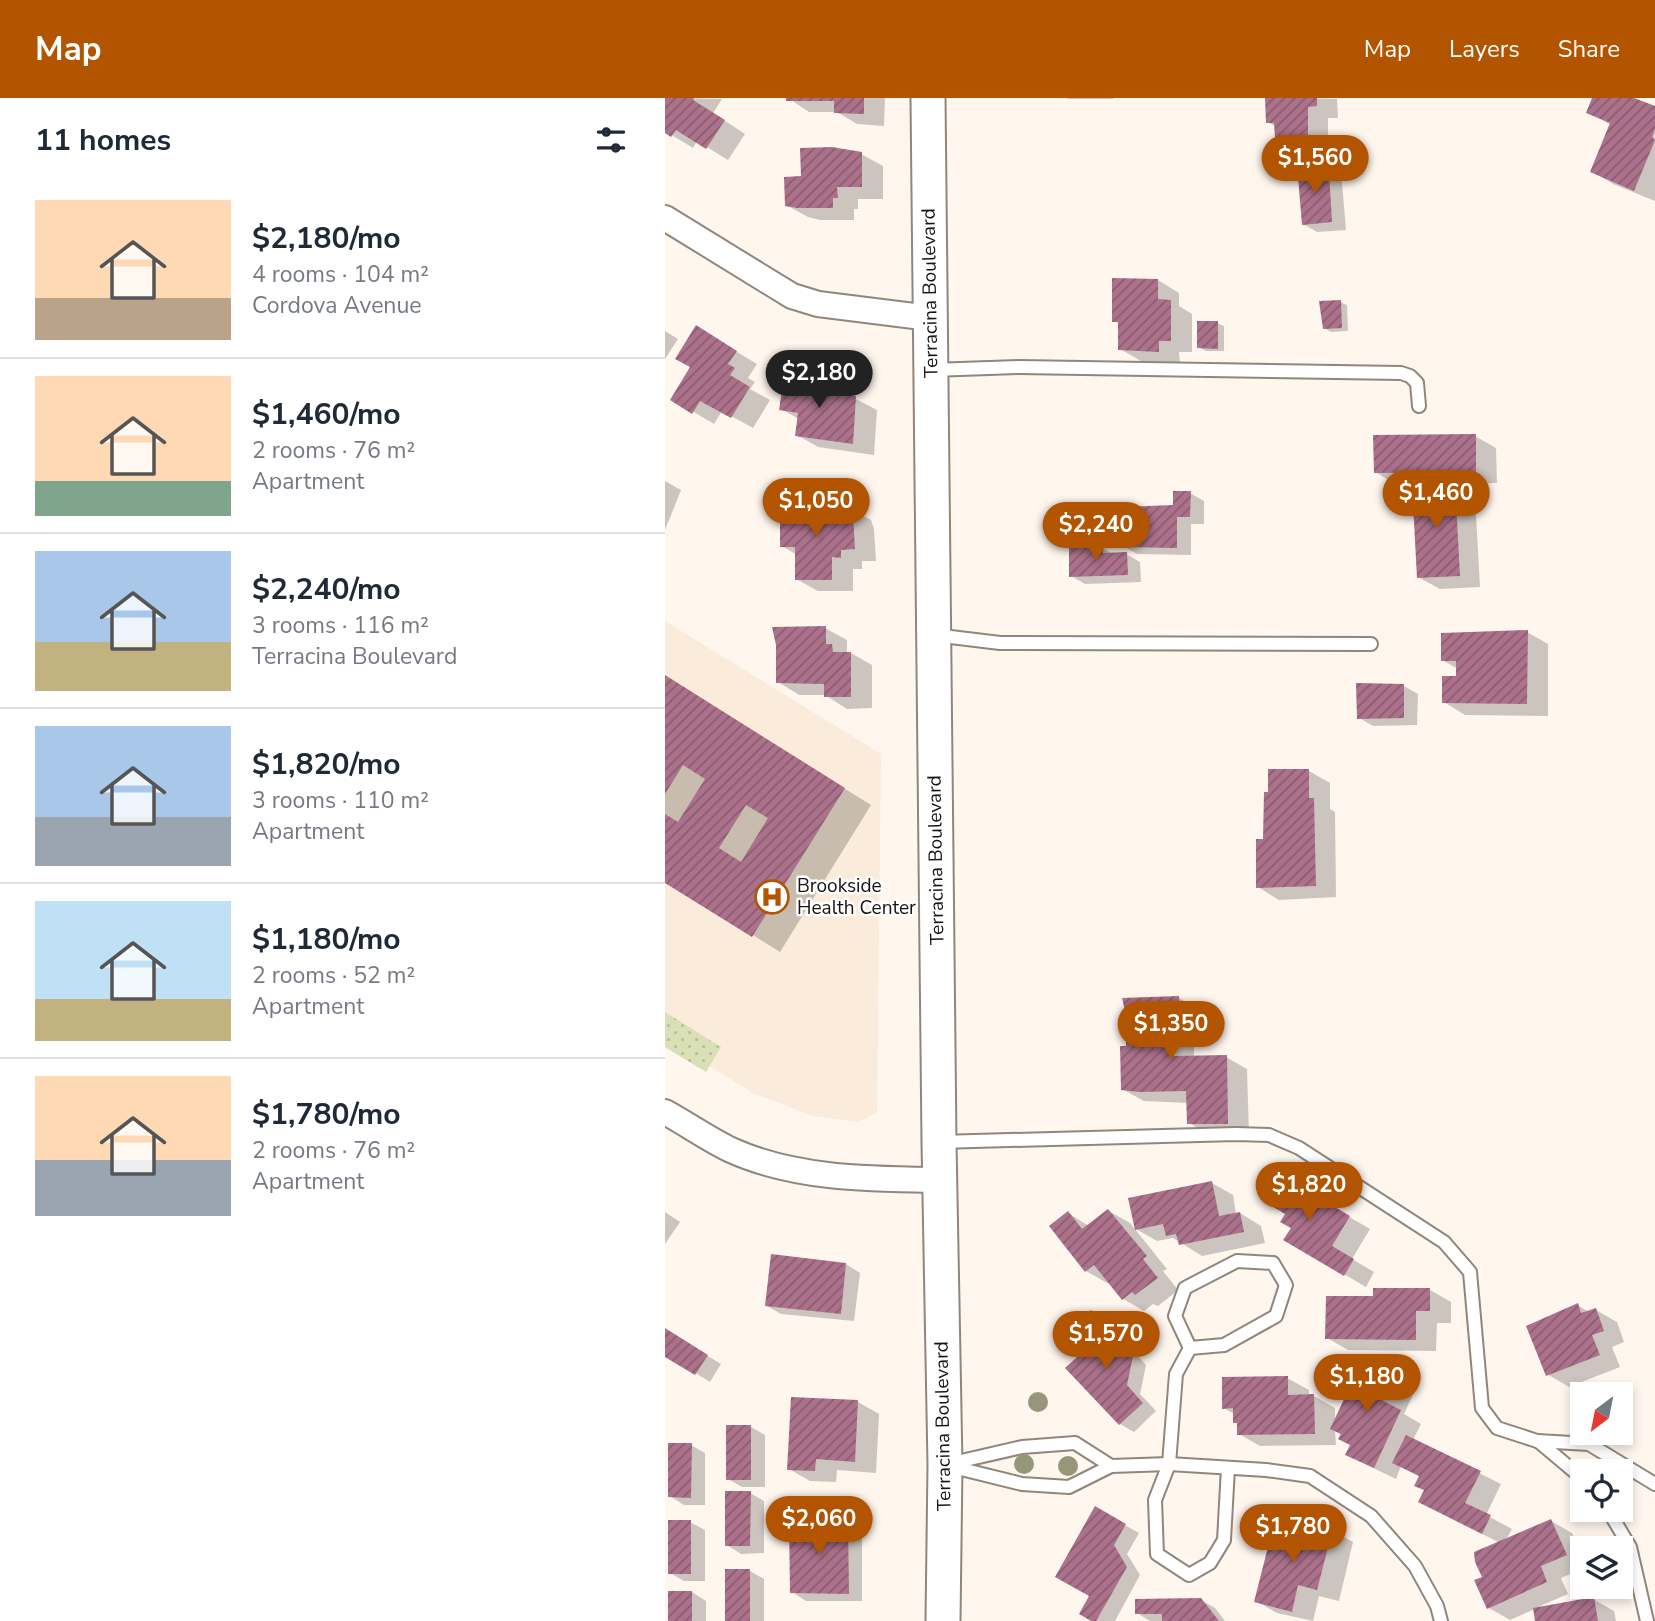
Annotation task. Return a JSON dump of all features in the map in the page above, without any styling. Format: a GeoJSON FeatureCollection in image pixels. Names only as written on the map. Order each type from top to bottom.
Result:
{"type":"FeatureCollection","features":[{"type":"Feature","properties":{"kind":"main road","name":"Terracina Boulevard"},"geometry":{"type":"LineString","coordinates":[[928,98],[939,1180],[945,1465],[943,1621]]}},
{"type":"Feature","properties":{"kind":"street"},"geometry":{"type":"LineString","coordinates":[[665,218],[792,296],[818,304],[930,318]]}},
{"type":"Feature","properties":{"kind":"street"},"geometry":{"type":"LineString","coordinates":[[665,1112],[731,1150],[797,1171],[887,1180],[939,1180]]}},
{"type":"Feature","properties":{"kind":"lane"},"geometry":{"type":"LineString","coordinates":[[931,370],[1019,367],[1401,373],[1410,376],[1417,383],[1419,406]]}},
{"type":"Feature","properties":{"kind":"lane"},"geometry":{"type":"LineString","coordinates":[[933,635],[1000,643],[1371,644]]}},
{"type":"Feature","properties":{"kind":"lane"},"geometry":{"type":"LineString","coordinates":[[939,1142],[1236,1134],[1269,1135],[1299,1148],[1444,1242],[1470,1272],[1482,1408],[1497,1428],[1537,1441],[1589,1444],[1655,1484]]}},
{"type":"Feature","properties":{"kind":"lane"},"geometry":{"type":"LineString","coordinates":[[1237,1261],[1273,1263],[1286,1285],[1276,1316],[1224,1345],[1190,1348],[1175,1316],[1185,1288],[1237,1261]]}},
{"type":"Feature","properties":{"kind":"lane"},"geometry":{"type":"LineString","coordinates":[[1190,1348],[1176,1374],[1169,1464],[1155,1500],[1157,1554],[1189,1575],[1210,1563],[1224,1540],[1228,1468]]}},
{"type":"Feature","properties":{"kind":"lane"},"geometry":{"type":"LineString","coordinates":[[1537,1441],[1570,1468]]}},
{"type":"Feature","properties":{"kind":"lane"},"geometry":{"type":"LineString","coordinates":[[945,1465],[1022,1447],[1075,1443],[1111,1466]]}},
{"type":"Feature","properties":{"kind":"lane"},"geometry":{"type":"LineString","coordinates":[[945,1465],[1022,1484],[1069,1487],[1111,1466],[1169,1464],[1310,1476],[1371,1516],[1415,1566],[1437,1606],[1441,1621]]}},
{"type":"Feature","properties":{"kind":"lane"},"geometry":{"type":"LineString","coordinates":[[1615,1522],[1630,1547],[1647,1621]]}},
{"type":"Feature","properties":{"kind":"shaded area","name":"Brookside Health Center"},"geometry":{"type":"Polygon","coordinates":[[[665,621],[881,754],[877,1112],[858,1122],[813,1116],[753,1093],[665,1039],[665,621]]]}},
{"type":"Feature","properties":{"kind":"green space"},"geometry":{"type":"Polygon","coordinates":[[[665,1012],[721,1047],[706,1072],[665,1047],[665,1012]]]}},
{"type":"Feature","properties":{"kind":"building"},"geometry":{"type":"Polygon","coordinates":[[[665,98],[694,98],[693,100],[725,120],[706,149],[676,130],[671,137],[665,133],[665,98]]]}},
{"type":"Feature","properties":{"kind":"building"},"geometry":{"type":"Polygon","coordinates":[[[786,98],[864,98],[864,114],[834,113],[834,101],[786,101],[786,98]]]}},
{"type":"Feature","properties":{"kind":"building"},"geometry":{"type":"Polygon","coordinates":[[[1265,98],[1317,98],[1317,106],[1308,107],[1308,151],[1276,152],[1274,123],[1266,123],[1265,98]]]}},
{"type":"Feature","properties":{"kind":"building"},"geometry":{"type":"Polygon","coordinates":[[[1592,98],[1634,98],[1655,106],[1655,129],[1652,137],[1655,140],[1634,191],[1590,172],[1610,123],[1586,113],[1592,98]]]}},
{"type":"Feature","properties":{"kind":"building"},"geometry":{"type":"Polygon","coordinates":[[[832,147],[862,152],[862,187],[837,187],[838,198],[833,198],[833,208],[785,206],[784,177],[801,176],[800,148],[832,147]]]}},
{"type":"Feature","properties":{"kind":"building"},"geometry":{"type":"Polygon","coordinates":[[[1319,160],[1320,173],[1329,172],[1332,222],[1302,225],[1298,177],[1304,176],[1303,161],[1319,160]]]}},
{"type":"Feature","properties":{"kind":"building"},"geometry":{"type":"Polygon","coordinates":[[[1112,278],[1158,279],[1158,299],[1171,300],[1171,341],[1159,341],[1159,352],[1118,350],[1118,322],[1112,322],[1112,278]]]}},
{"type":"Feature","properties":{"kind":"building"},"geometry":{"type":"Polygon","coordinates":[[[1341,300],[1342,328],[1323,329],[1319,301],[1341,300]]]}},
{"type":"Feature","properties":{"kind":"building"},"geometry":{"type":"Polygon","coordinates":[[[1197,321],[1218,321],[1218,349],[1197,348],[1197,321]]]}},
{"type":"Feature","properties":{"kind":"building"},"geometry":{"type":"Polygon","coordinates":[[[696,325],[737,351],[728,364],[735,368],[730,375],[750,387],[731,418],[700,401],[692,414],[670,400],[690,367],[675,359],[696,325]]]}},
{"type":"Feature","properties":{"kind":"building"},"geometry":{"type":"Polygon","coordinates":[[[784,376],[828,382],[827,392],[856,396],[853,444],[795,436],[798,413],[779,410],[784,376]]]}},
{"type":"Feature","properties":{"kind":"building"},"geometry":{"type":"Polygon","coordinates":[[[1476,434],[1476,472],[1374,473],[1373,435],[1476,434]]]}},
{"type":"Feature","properties":{"kind":"building"},"geometry":{"type":"Polygon","coordinates":[[[1455,483],[1460,576],[1417,578],[1412,485],[1455,483]]]}},
{"type":"Feature","properties":{"kind":"building"},"geometry":{"type":"Polygon","coordinates":[[[1173,491],[1191,491],[1190,517],[1177,517],[1177,548],[1121,547],[1121,538],[1114,538],[1114,522],[1121,523],[1122,507],[1173,505],[1173,491]]]}},
{"type":"Feature","properties":{"kind":"building"},"geometry":{"type":"Polygon","coordinates":[[[780,506],[850,506],[855,549],[841,550],[841,558],[832,557],[832,580],[795,580],[795,547],[780,547],[780,506]]]}},
{"type":"Feature","properties":{"kind":"building"},"geometry":{"type":"Polygon","coordinates":[[[1103,546],[1103,553],[1127,552],[1128,575],[1069,577],[1069,547],[1103,546]]]}},
{"type":"Feature","properties":{"kind":"building"},"geometry":{"type":"Polygon","coordinates":[[[826,626],[826,644],[832,644],[833,652],[851,652],[851,697],[824,697],[824,684],[776,683],[776,645],[772,627],[826,626]]]}},
{"type":"Feature","properties":{"kind":"building"},"geometry":{"type":"Polygon","coordinates":[[[1528,630],[1527,704],[1442,703],[1442,676],[1456,676],[1456,661],[1441,661],[1441,633],[1528,630]]]}},
{"type":"Feature","properties":{"kind":"building"},"geometry":{"type":"Polygon","coordinates":[[[665,675],[845,788],[752,937],[665,883],[665,814],[678,822],[705,779],[683,765],[665,794],[665,675]],[[746,805],[719,848],[741,862],[768,818],[746,805]]]}},
{"type":"Feature","properties":{"kind":"building"},"geometry":{"type":"Polygon","coordinates":[[[1356,683],[1404,684],[1404,718],[1357,719],[1356,683]]]}},
{"type":"Feature","properties":{"kind":"building"},"geometry":{"type":"Polygon","coordinates":[[[1268,769],[1309,769],[1309,798],[1314,798],[1316,886],[1256,888],[1256,839],[1263,839],[1264,792],[1268,792],[1268,769]]]}},
{"type":"Feature","properties":{"kind":"building"},"geometry":{"type":"Polygon","coordinates":[[[1179,996],[1180,1030],[1173,1030],[1174,1056],[1227,1055],[1228,1124],[1187,1124],[1186,1091],[1121,1090],[1120,1046],[1126,1046],[1126,1015],[1122,998],[1179,996]]]}},
{"type":"Feature","properties":{"kind":"building"},"geometry":{"type":"Polygon","coordinates":[[[1276,1172],[1350,1216],[1332,1246],[1354,1259],[1344,1276],[1283,1240],[1291,1228],[1280,1222],[1285,1214],[1260,1199],[1276,1172]]]}},
{"type":"Feature","properties":{"kind":"building"},"geometry":{"type":"Polygon","coordinates":[[[1212,1181],[1219,1216],[1240,1212],[1244,1232],[1179,1245],[1176,1234],[1166,1236],[1163,1224],[1135,1230],[1128,1198],[1212,1181]]]}},
{"type":"Feature","properties":{"kind":"building"},"geometry":{"type":"Polygon","coordinates":[[[1108,1209],[1147,1256],[1143,1259],[1158,1278],[1135,1295],[1132,1292],[1122,1300],[1094,1265],[1085,1272],[1049,1226],[1068,1211],[1082,1229],[1108,1209]]]}},
{"type":"Feature","properties":{"kind":"building"},"geometry":{"type":"Polygon","coordinates":[[[771,1254],[846,1263],[841,1314],[765,1306],[771,1254]]]}},
{"type":"Feature","properties":{"kind":"building"},"geometry":{"type":"Polygon","coordinates":[[[1373,1288],[1430,1288],[1430,1311],[1416,1311],[1416,1340],[1325,1339],[1326,1296],[1373,1296],[1373,1288]]]}},
{"type":"Feature","properties":{"kind":"building"},"geometry":{"type":"Polygon","coordinates":[[[1578,1303],[1581,1313],[1596,1308],[1604,1331],[1592,1335],[1600,1355],[1546,1376],[1526,1326],[1578,1303]]]}},
{"type":"Feature","properties":{"kind":"building"},"geometry":{"type":"Polygon","coordinates":[[[1091,1310],[1133,1356],[1127,1385],[1143,1403],[1119,1425],[1065,1368],[1096,1340],[1078,1321],[1091,1310]]]}},
{"type":"Feature","properties":{"kind":"building"},"geometry":{"type":"Polygon","coordinates":[[[665,1328],[708,1355],[695,1375],[665,1357],[665,1328]]]}},
{"type":"Feature","properties":{"kind":"building"},"geometry":{"type":"Polygon","coordinates":[[[1363,1359],[1395,1374],[1383,1401],[1401,1410],[1374,1468],[1345,1455],[1350,1445],[1338,1439],[1341,1434],[1330,1429],[1363,1359]]]}},
{"type":"Feature","properties":{"kind":"building"},"geometry":{"type":"Polygon","coordinates":[[[1288,1376],[1288,1395],[1314,1394],[1315,1434],[1237,1435],[1237,1423],[1233,1423],[1233,1408],[1222,1409],[1222,1377],[1288,1376]]]}},
{"type":"Feature","properties":{"kind":"building"},"geometry":{"type":"Polygon","coordinates":[[[791,1397],[858,1400],[855,1462],[816,1459],[815,1471],[787,1470],[791,1397]]]}},
{"type":"Feature","properties":{"kind":"building"},"geometry":{"type":"Polygon","coordinates":[[[726,1425],[751,1425],[751,1480],[726,1480],[726,1425]]]}},
{"type":"Feature","properties":{"kind":"building"},"geometry":{"type":"Polygon","coordinates":[[[1406,1435],[1481,1471],[1465,1503],[1491,1515],[1482,1534],[1418,1502],[1424,1490],[1414,1486],[1419,1476],[1392,1463],[1406,1435]]]}},
{"type":"Feature","properties":{"kind":"building"},"geometry":{"type":"Polygon","coordinates":[[[668,1443],[692,1443],[691,1498],[668,1497],[668,1443]]]}},
{"type":"Feature","properties":{"kind":"building"},"geometry":{"type":"Polygon","coordinates":[[[725,1491],[751,1491],[750,1546],[725,1546],[725,1491]]]}},
{"type":"Feature","properties":{"kind":"building"},"geometry":{"type":"Polygon","coordinates":[[[1095,1506],[1126,1524],[1114,1545],[1127,1567],[1096,1621],[1091,1621],[1079,1614],[1089,1596],[1055,1577],[1095,1506]]]}},
{"type":"Feature","properties":{"kind":"building"},"geometry":{"type":"Polygon","coordinates":[[[789,1519],[848,1519],[849,1594],[790,1593],[789,1519]]]}},
{"type":"Feature","properties":{"kind":"building"},"geometry":{"type":"Polygon","coordinates":[[[1551,1519],[1567,1555],[1541,1566],[1547,1582],[1487,1609],[1474,1580],[1482,1577],[1474,1552],[1551,1519]]]}},
{"type":"Feature","properties":{"kind":"building"},"geometry":{"type":"Polygon","coordinates":[[[668,1520],[691,1520],[691,1574],[668,1574],[668,1520]]]}},
{"type":"Feature","properties":{"kind":"building"},"geometry":{"type":"Polygon","coordinates":[[[1304,1521],[1333,1528],[1317,1590],[1298,1585],[1292,1612],[1254,1602],[1273,1527],[1288,1531],[1290,1524],[1303,1527],[1304,1521]]]}},
{"type":"Feature","properties":{"kind":"building"},"geometry":{"type":"Polygon","coordinates":[[[725,1569],[750,1569],[750,1621],[725,1621],[725,1569]]]}},
{"type":"Feature","properties":{"kind":"building"},"geometry":{"type":"Polygon","coordinates":[[[668,1591],[692,1591],[692,1621],[668,1621],[668,1591]]]}},
{"type":"Feature","properties":{"kind":"building"},"geometry":{"type":"Polygon","coordinates":[[[1201,1598],[1219,1621],[1162,1621],[1162,1614],[1135,1614],[1135,1599],[1201,1598]]]}},
{"type":"Feature","properties":{"kind":"building"},"geometry":{"type":"Polygon","coordinates":[[[1594,1599],[1598,1621],[1535,1621],[1533,1608],[1594,1599]]]}},
{"type":"Feature","properties":{"kind":"place","name":"Brookside Health Center"},"geometry":{"type":"Point","coordinates":[772,897]}}]}
